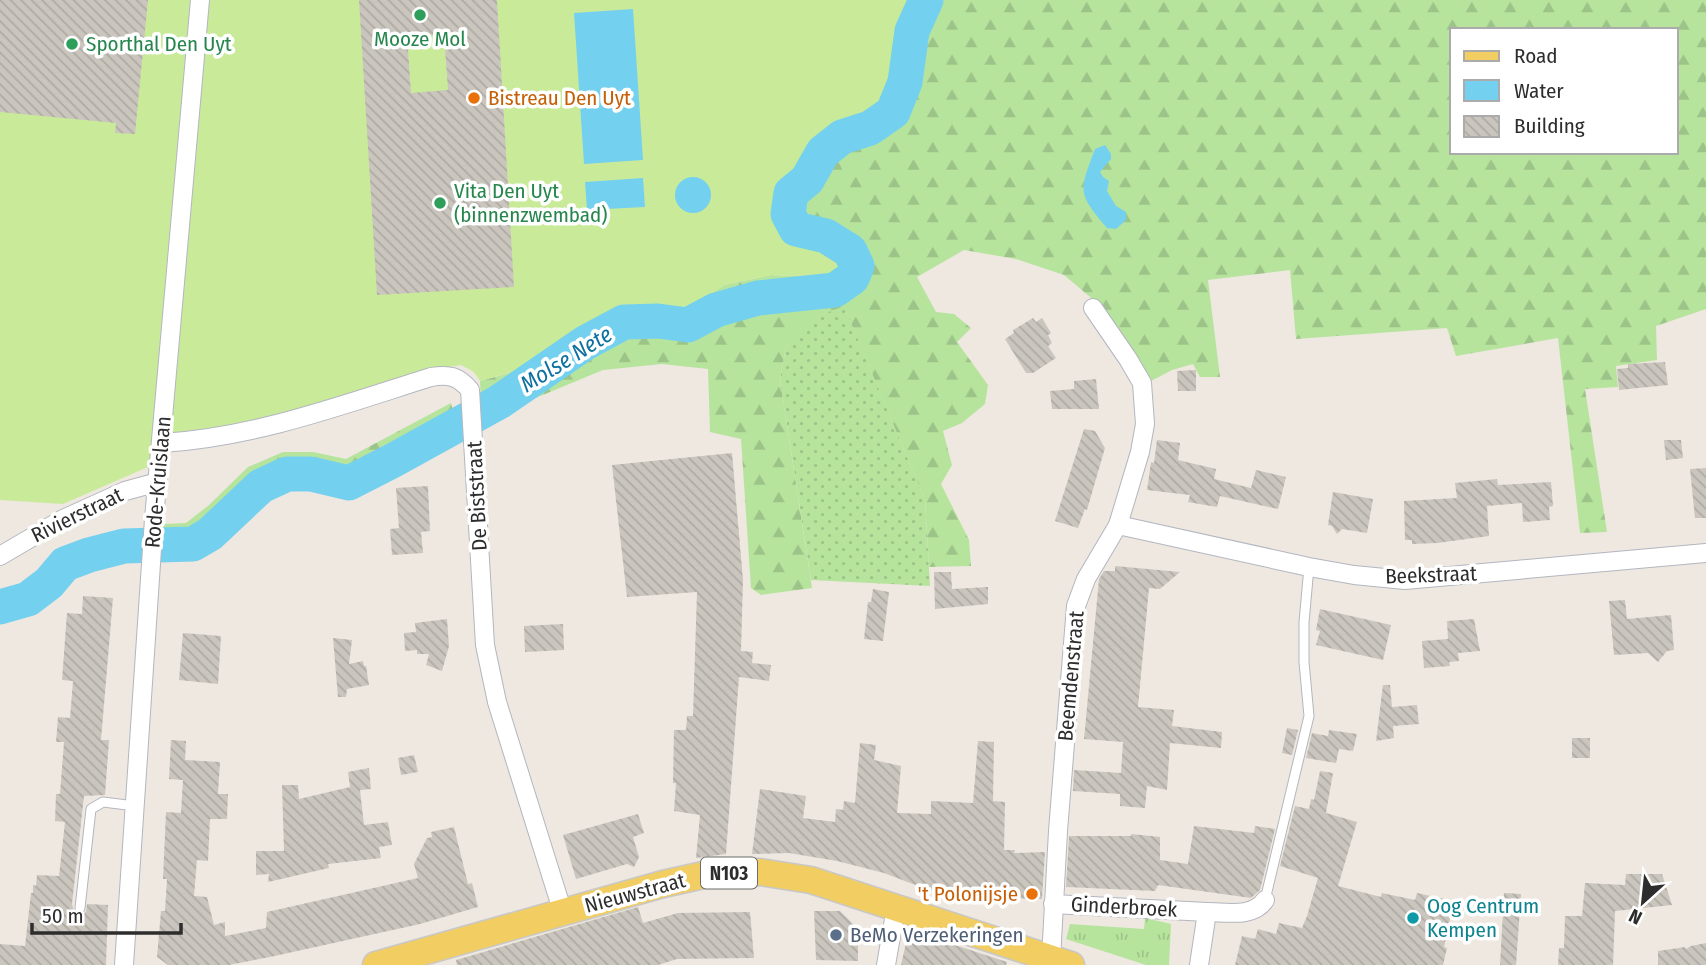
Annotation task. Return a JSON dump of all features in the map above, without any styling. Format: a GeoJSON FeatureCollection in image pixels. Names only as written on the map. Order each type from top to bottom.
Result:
{"type":"FeatureCollection","features":[{"type":"Feature","properties":{"kind":"main road","name":"Nieuwstraat"},"geometry":{"type":"LineString","coordinates":[[376,965],[708,874],[760,872],[811,880],[896,908]]}},
{"type":"Feature","properties":{"kind":"main road","name":"Ginderbroek"},"geometry":{"type":"LineString","coordinates":[[896,908],[1061,962]]}},
{"type":"Feature","properties":{"kind":"street","name":"Rode-Kruislaan"},"geometry":{"type":"LineString","coordinates":[[124,965],[154,525],[200,0]]}},
{"type":"Feature","properties":{"kind":"street","name":"Beemdenstraat"},"geometry":{"type":"LineString","coordinates":[[1053,904],[1076,606],[1086,579],[1118,525],[1140,452],[1145,424],[1142,383],[1093,308]]}},
{"type":"Feature","properties":{"kind":"street","name":"De Biststraat"},"geometry":{"type":"LineString","coordinates":[[162,443],[221,438],[313,415],[431,377],[446,374],[460,378],[470,390],[474,429],[485,645],[497,702],[563,913]]}},
{"type":"Feature","properties":{"kind":"street","name":"Rivierstraat"},"geometry":{"type":"LineString","coordinates":[[0,556],[63,519],[125,491],[158,482]]}},
{"type":"Feature","properties":{"kind":"street","name":"Beekstraat"},"geometry":{"type":"LineString","coordinates":[[1118,525],[1308,567],[1405,580],[1706,554]]}},
{"type":"Feature","properties":{"kind":"street","name":"Ginderbroek"},"geometry":{"type":"LineString","coordinates":[[1061,962],[1053,904],[1239,913],[1254,911],[1260,908],[1265,900]]}},
{"type":"Feature","properties":{"kind":"street"},"geometry":{"type":"LineString","coordinates":[[886,965],[896,908]]}},
{"type":"Feature","properties":{"kind":"street","name":"Ginderbroek"},"geometry":{"type":"LineString","coordinates":[[1199,965],[1207,912]]}},
{"type":"Feature","properties":{"kind":"lane"},"geometry":{"type":"LineString","coordinates":[[1265,900],[1309,716],[1304,662],[1308,567]]}},
{"type":"Feature","properties":{"kind":"lane"},"geometry":{"type":"LineString","coordinates":[[80,908],[91,809],[103,802],[135,806]]}},
{"type":"Feature","properties":{"kind":"green space"},"geometry":{"type":"Polygon","coordinates":[[[0,0],[912,0],[904,14],[896,68],[888,95],[877,109],[860,118],[835,121],[815,143],[803,165],[782,181],[774,207],[779,225],[797,240],[824,246],[844,256],[846,267],[831,274],[771,275],[724,285],[683,313],[657,310],[623,311],[593,325],[512,372],[480,381],[474,372],[461,365],[424,371],[241,427],[176,435],[148,467],[63,504],[0,500],[0,0]]]}},
{"type":"Feature","properties":{"kind":"green space"},"geometry":{"type":"Polygon","coordinates":[[[912,0],[1706,0],[1706,309],[1656,326],[1657,360],[1616,366],[1618,387],[1585,389],[1607,532],[1580,533],[1558,338],[1456,356],[1447,328],[1296,339],[1290,270],[1208,280],[1220,377],[1200,377],[1193,364],[1172,370],[1149,382],[1096,302],[1064,275],[1016,259],[964,250],[917,277],[936,312],[954,314],[971,328],[957,342],[988,385],[985,404],[962,423],[943,431],[952,465],[941,484],[969,540],[971,566],[929,567],[925,500],[844,306],[809,320],[786,347],[780,380],[812,588],[761,595],[751,588],[741,439],[710,432],[708,369],[662,364],[603,370],[521,404],[481,403],[480,381],[513,372],[593,325],[623,311],[657,310],[683,313],[724,285],[771,275],[831,274],[824,246],[797,240],[779,225],[773,207],[782,181],[803,165],[815,143],[835,121],[860,117],[877,109],[896,68],[904,14],[912,0]]]}},
{"type":"Feature","properties":{"kind":"green space"},"geometry":{"type":"Polygon","coordinates":[[[844,305],[925,500],[930,586],[811,580],[780,380],[786,347],[808,320],[844,305]]]}},
{"type":"Feature","properties":{"kind":"green space"},"geometry":{"type":"Polygon","coordinates":[[[451,403],[457,425],[349,483],[311,474],[287,474],[261,486],[210,534],[193,544],[164,546],[164,524],[186,523],[248,467],[283,452],[313,452],[346,459],[451,403]]]}},
{"type":"Feature","properties":{"kind":"green space"},"geometry":{"type":"Polygon","coordinates":[[[1145,918],[1171,924],[1169,965],[1146,965],[1066,939],[1070,924],[1144,929],[1145,918]]]}},
{"type":"Feature","properties":{"kind":"water"},"geometry":{"type":"Polygon","coordinates":[[[633,9],[643,160],[584,164],[574,13],[633,9]]]}},
{"type":"Feature","properties":{"kind":"water"},"geometry":{"type":"Polygon","coordinates":[[[1105,145],[1111,159],[1100,172],[1109,181],[1107,191],[1116,206],[1126,212],[1126,220],[1116,229],[1107,228],[1090,207],[1084,191],[1086,174],[1095,149],[1105,145]]]}},
{"type":"Feature","properties":{"kind":"water"},"geometry":{"type":"Polygon","coordinates":[[[693,177],[706,182],[711,195],[706,208],[693,213],[680,208],[675,195],[680,182],[693,177]]]}},
{"type":"Feature","properties":{"kind":"water"},"geometry":{"type":"Polygon","coordinates":[[[643,178],[645,207],[587,210],[585,182],[643,178]]]}},
{"type":"Feature","properties":{"kind":"building","name":"Sporthal Den Uyt"},"geometry":{"type":"Polygon","coordinates":[[[0,0],[148,0],[135,134],[115,133],[116,123],[0,112],[0,0]]]}},
{"type":"Feature","properties":{"kind":"building","name":"Vita Den Uyt (binnenzwembad)"},"geometry":{"type":"Polygon","coordinates":[[[359,0],[497,0],[514,287],[377,295],[359,0]],[[444,34],[407,36],[411,93],[448,90],[444,34]]]}},
{"type":"Feature","properties":{"kind":"building"},"geometry":{"type":"Polygon","coordinates":[[[1033,318],[1036,322],[1042,318],[1051,333],[1048,335],[1052,343],[1048,346],[1056,358],[1033,373],[1026,373],[1005,339],[1014,333],[1013,330],[1033,318]]]}},
{"type":"Feature","properties":{"kind":"building"},"geometry":{"type":"Polygon","coordinates":[[[1665,362],[1668,385],[1619,390],[1617,369],[1628,368],[1628,364],[1665,362]]]}},
{"type":"Feature","properties":{"kind":"building"},"geometry":{"type":"Polygon","coordinates":[[[1196,370],[1196,391],[1178,391],[1177,371],[1196,370]]]}},
{"type":"Feature","properties":{"kind":"building"},"geometry":{"type":"Polygon","coordinates":[[[1096,379],[1099,409],[1052,409],[1050,391],[1074,389],[1074,381],[1096,379]]]}},
{"type":"Feature","properties":{"kind":"building"},"geometry":{"type":"Polygon","coordinates":[[[1084,429],[1095,431],[1105,448],[1087,510],[1085,509],[1078,528],[1055,521],[1084,429]]]}},
{"type":"Feature","properties":{"kind":"building"},"geometry":{"type":"Polygon","coordinates":[[[1157,440],[1180,443],[1178,460],[1216,469],[1214,479],[1251,488],[1256,470],[1286,477],[1278,509],[1220,496],[1217,507],[1188,502],[1190,495],[1147,490],[1157,440]]]}},
{"type":"Feature","properties":{"kind":"building"},"geometry":{"type":"Polygon","coordinates":[[[1664,440],[1681,440],[1683,458],[1666,460],[1664,440]]]}},
{"type":"Feature","properties":{"kind":"building"},"geometry":{"type":"Polygon","coordinates":[[[732,453],[743,580],[741,651],[753,652],[752,663],[771,665],[769,681],[739,677],[726,854],[696,858],[700,815],[674,811],[676,783],[673,783],[674,730],[686,730],[687,716],[693,716],[697,592],[627,597],[612,465],[732,453]]]}},
{"type":"Feature","properties":{"kind":"building"},"geometry":{"type":"Polygon","coordinates":[[[1706,468],[1706,518],[1695,518],[1690,469],[1706,468]]]}},
{"type":"Feature","properties":{"kind":"building"},"geometry":{"type":"Polygon","coordinates":[[[1497,479],[1498,485],[1551,482],[1553,506],[1549,507],[1550,520],[1523,522],[1522,503],[1487,506],[1489,536],[1437,543],[1412,544],[1412,540],[1405,540],[1404,501],[1457,498],[1455,483],[1497,479]]]}},
{"type":"Feature","properties":{"kind":"building"},"geometry":{"type":"Polygon","coordinates":[[[428,486],[430,531],[421,532],[423,553],[392,555],[390,529],[399,528],[396,488],[428,486]]]}},
{"type":"Feature","properties":{"kind":"building"},"geometry":{"type":"Polygon","coordinates":[[[1333,492],[1373,499],[1367,533],[1342,529],[1337,534],[1332,526],[1328,525],[1333,492]]]}},
{"type":"Feature","properties":{"kind":"building"},"geometry":{"type":"Polygon","coordinates":[[[1115,566],[1180,572],[1160,589],[1149,588],[1138,707],[1174,710],[1172,726],[1222,732],[1221,748],[1170,743],[1167,790],[1147,786],[1145,808],[1120,806],[1120,794],[1073,791],[1074,770],[1121,773],[1123,742],[1084,739],[1099,579],[1104,571],[1115,571],[1115,566]]]}},
{"type":"Feature","properties":{"kind":"building"},"geometry":{"type":"Polygon","coordinates":[[[934,572],[951,572],[952,589],[988,587],[988,604],[935,609],[934,572]]]}},
{"type":"Feature","properties":{"kind":"building"},"geometry":{"type":"Polygon","coordinates":[[[873,589],[889,592],[883,641],[864,639],[868,602],[871,602],[873,589]]]}},
{"type":"Feature","properties":{"kind":"building"},"geometry":{"type":"Polygon","coordinates":[[[83,596],[113,598],[101,740],[109,740],[105,795],[84,796],[72,904],[74,911],[80,915],[86,912],[87,904],[108,905],[106,965],[0,965],[0,944],[25,946],[31,893],[33,885],[36,886],[37,875],[59,876],[65,822],[55,821],[64,742],[56,742],[58,717],[70,718],[73,681],[62,680],[67,613],[82,614],[83,596]]]}},
{"type":"Feature","properties":{"kind":"building"},"geometry":{"type":"Polygon","coordinates":[[[1625,600],[1627,619],[1671,615],[1674,650],[1667,651],[1658,662],[1648,653],[1614,655],[1609,601],[1625,600]]]}},
{"type":"Feature","properties":{"kind":"building"},"geometry":{"type":"Polygon","coordinates":[[[1320,609],[1391,625],[1383,660],[1316,645],[1320,631],[1316,630],[1320,609]]]}},
{"type":"Feature","properties":{"kind":"building"},"geometry":{"type":"Polygon","coordinates":[[[447,619],[449,646],[442,671],[426,665],[429,654],[417,654],[417,650],[405,651],[404,633],[416,632],[415,623],[447,619]]]}},
{"type":"Feature","properties":{"kind":"building"},"geometry":{"type":"Polygon","coordinates":[[[1474,619],[1480,651],[1458,653],[1459,661],[1449,662],[1450,666],[1424,668],[1422,641],[1448,639],[1447,621],[1474,619]]]}},
{"type":"Feature","properties":{"kind":"building"},"geometry":{"type":"Polygon","coordinates":[[[563,624],[564,650],[525,652],[524,626],[563,624]]]}},
{"type":"Feature","properties":{"kind":"building"},"geometry":{"type":"Polygon","coordinates":[[[183,633],[221,636],[218,684],[179,680],[183,633]]]}},
{"type":"Feature","properties":{"kind":"building"},"geometry":{"type":"Polygon","coordinates":[[[333,638],[352,640],[349,664],[363,661],[366,666],[369,685],[347,689],[346,697],[338,697],[333,638]]]}},
{"type":"Feature","properties":{"kind":"building"},"geometry":{"type":"Polygon","coordinates":[[[1383,685],[1390,685],[1392,707],[1417,705],[1419,724],[1393,726],[1394,738],[1376,741],[1383,685]]]}},
{"type":"Feature","properties":{"kind":"building"},"geometry":{"type":"Polygon","coordinates":[[[1287,728],[1298,730],[1292,755],[1282,753],[1287,728]]]}},
{"type":"Feature","properties":{"kind":"building"},"geometry":{"type":"Polygon","coordinates":[[[1329,730],[1357,734],[1353,751],[1339,749],[1336,763],[1306,758],[1312,733],[1328,736],[1329,730]]]}},
{"type":"Feature","properties":{"kind":"building"},"geometry":{"type":"Polygon","coordinates":[[[1572,738],[1590,738],[1590,758],[1572,758],[1572,738]]]}},
{"type":"Feature","properties":{"kind":"building"},"geometry":{"type":"Polygon","coordinates":[[[171,740],[186,741],[185,760],[220,762],[218,794],[228,794],[227,819],[210,819],[208,861],[197,860],[194,896],[207,897],[214,925],[225,922],[225,936],[266,928],[267,912],[418,878],[414,864],[427,838],[432,837],[431,832],[454,827],[468,884],[472,883],[478,907],[420,924],[229,965],[168,965],[157,957],[167,879],[163,879],[166,812],[181,813],[183,780],[169,779],[171,740]]]}},
{"type":"Feature","properties":{"kind":"building"},"geometry":{"type":"Polygon","coordinates":[[[978,741],[994,742],[993,801],[1005,802],[1004,850],[1015,850],[1014,853],[1045,852],[1042,899],[943,896],[943,892],[931,891],[884,873],[837,861],[789,853],[752,854],[760,789],[806,796],[803,818],[835,822],[836,809],[843,810],[844,801],[855,803],[860,743],[876,745],[874,760],[901,766],[897,813],[931,814],[931,801],[973,803],[978,741]]]}},
{"type":"Feature","properties":{"kind":"building"},"geometry":{"type":"Polygon","coordinates":[[[414,755],[418,772],[401,775],[398,758],[414,755]]]}},
{"type":"Feature","properties":{"kind":"building"},"geometry":{"type":"Polygon","coordinates":[[[369,768],[371,789],[360,790],[364,825],[388,822],[392,845],[379,847],[381,858],[328,864],[329,868],[268,882],[269,874],[256,875],[256,851],[284,851],[282,785],[298,785],[299,799],[350,787],[348,772],[369,768]]]}},
{"type":"Feature","properties":{"kind":"building"},"geometry":{"type":"Polygon","coordinates":[[[1320,771],[1333,773],[1326,813],[1357,822],[1338,886],[1381,897],[1382,893],[1415,900],[1417,893],[1454,901],[1443,965],[1235,965],[1242,936],[1255,939],[1258,929],[1276,934],[1279,923],[1302,928],[1318,878],[1280,866],[1295,806],[1309,809],[1311,799],[1314,800],[1320,771]]]}},
{"type":"Feature","properties":{"kind":"building"},"geometry":{"type":"Polygon","coordinates":[[[638,814],[644,833],[633,837],[639,857],[634,867],[627,864],[576,879],[563,835],[638,814]]]}},
{"type":"Feature","properties":{"kind":"building"},"geometry":{"type":"Polygon","coordinates":[[[1194,826],[1254,833],[1255,826],[1275,829],[1260,890],[1251,898],[1158,885],[1155,891],[1066,887],[1069,836],[1131,834],[1160,837],[1160,860],[1188,864],[1194,826]]]}},
{"type":"Feature","properties":{"kind":"building"},"geometry":{"type":"Polygon","coordinates":[[[1626,874],[1662,874],[1672,905],[1615,911],[1613,965],[1558,965],[1559,948],[1564,948],[1565,916],[1582,916],[1585,883],[1625,885],[1626,874]]]}},
{"type":"Feature","properties":{"kind":"building"},"geometry":{"type":"Polygon","coordinates":[[[1504,893],[1521,894],[1516,965],[1500,965],[1504,893]]]}},
{"type":"Feature","properties":{"kind":"building"},"geometry":{"type":"Polygon","coordinates":[[[638,907],[643,923],[678,913],[750,912],[754,958],[677,959],[658,965],[457,965],[456,960],[638,907]]]}},
{"type":"Feature","properties":{"kind":"building"},"geometry":{"type":"Polygon","coordinates":[[[814,911],[840,911],[858,929],[858,961],[816,960],[814,911]]]}},
{"type":"Feature","properties":{"kind":"building"},"geometry":{"type":"Polygon","coordinates":[[[909,930],[1007,962],[1006,965],[901,965],[909,930]]]}},
{"type":"Feature","properties":{"kind":"building"},"geometry":{"type":"Polygon","coordinates":[[[1706,943],[1706,965],[1658,965],[1658,951],[1686,949],[1706,943]]]}},
{"type":"Feature","properties":{"kind":"waterway","name":"Molse Nete"},"geometry":{"type":"LineString","coordinates":[[0,607],[28,599],[49,583],[65,564],[89,555],[124,546],[193,544],[210,534],[261,486],[287,474],[311,474],[349,483],[499,402],[585,343],[624,322],[658,321],[688,325],[716,310],[758,298],[835,290],[852,278],[857,266],[850,251],[826,236],[796,229],[788,214],[791,193],[807,180],[823,152],[842,137],[870,128],[893,112],[905,82],[912,31],[926,0]]}},
{"type":"Feature","properties":{"kind":"place","name":"Mooze Mol"},"geometry":{"type":"Point","coordinates":[420,15]}},
{"type":"Feature","properties":{"kind":"place","name":"Sporthal Den Uyt"},"geometry":{"type":"Point","coordinates":[72,44]}},
{"type":"Feature","properties":{"kind":"place","name":"Bistreau Den Uyt"},"geometry":{"type":"Point","coordinates":[474,98]}},
{"type":"Feature","properties":{"kind":"place","name":"Vita Den Uyt (binnenzwembad)"},"geometry":{"type":"Point","coordinates":[440,203]}},
{"type":"Feature","properties":{"kind":"place","name":"'t Polonijsje"},"geometry":{"type":"Point","coordinates":[1032,894]}},
{"type":"Feature","properties":{"kind":"place","name":"Oog Centrum Kempen"},"geometry":{"type":"Point","coordinates":[1413,918]}},
{"type":"Feature","properties":{"kind":"place","name":"BeMo Verzekeringen"},"geometry":{"type":"Point","coordinates":[836,935]}}]}
